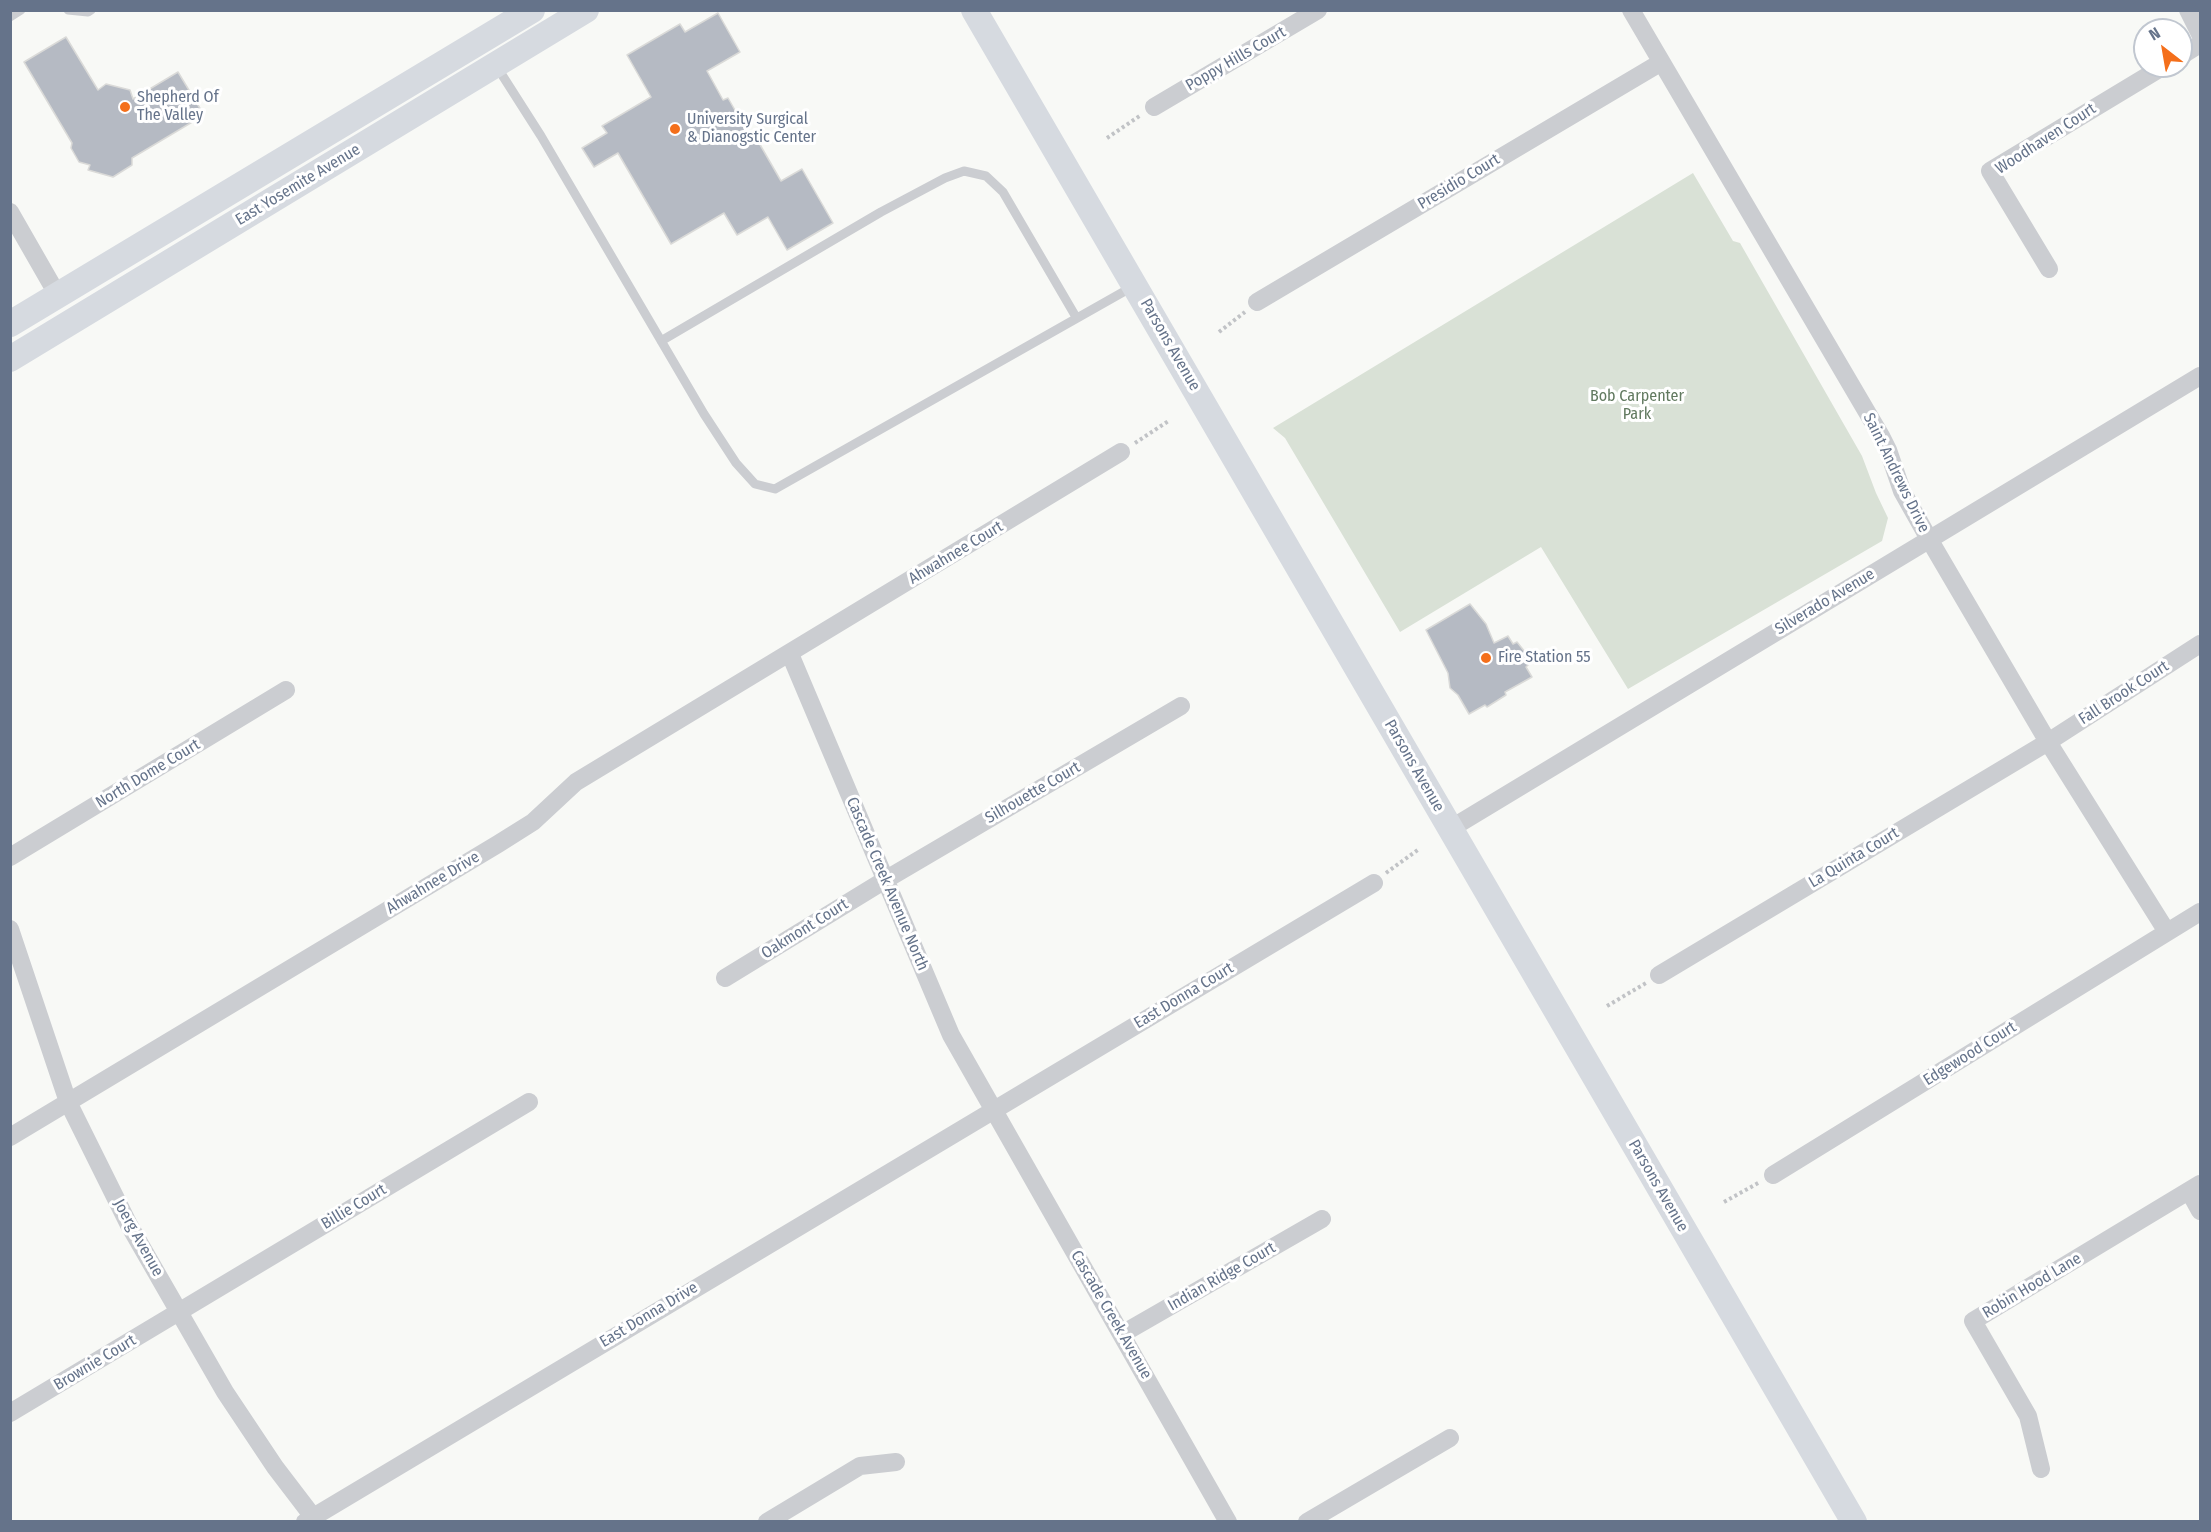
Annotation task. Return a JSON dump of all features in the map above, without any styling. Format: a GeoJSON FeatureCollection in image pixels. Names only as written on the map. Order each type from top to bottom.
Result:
{"type":"FeatureCollection","features":[{"type":"Feature","properties":{"kind":"street","name":"East Yosemite Avenue"},"geometry":{"type":"LineString","coordinates":[[10,324],[532,10]]}},
{"type":"Feature","properties":{"kind":"street","name":"East Yosemite Avenue"},"geometry":{"type":"LineString","coordinates":[[10,359],[586,10]]}},
{"type":"Feature","properties":{"kind":"street","name":"Parsons Avenue"},"geometry":{"type":"LineString","coordinates":[[974,10],[1854,1521]]}},
{"type":"Feature","properties":{"kind":"street","name":"Poppy Hills Court"},"geometry":{"type":"LineString","coordinates":[[1154,107],[1318,10]]}},
{"type":"Feature","properties":{"kind":"street","name":"Saint Andrews Drive"},"geometry":{"type":"LineString","coordinates":[[1631,10],[1660,63],[1881,436],[1902,491],[1929,539],[2048,742],[2167,932]]}},
{"type":"Feature","properties":{"kind":"street"},"geometry":{"type":"LineString","coordinates":[[2188,10],[2200,34]]}},
{"type":"Feature","properties":{"kind":"street","name":"Presidio Court"},"geometry":{"type":"LineString","coordinates":[[1257,302],[1660,63]]}},
{"type":"Feature","properties":{"kind":"street","name":"Woodhaven Court"},"geometry":{"type":"LineString","coordinates":[[2049,269],[1990,171],[2144,78]]}},
{"type":"Feature","properties":{"kind":"street"},"geometry":{"type":"LineString","coordinates":[[10,212],[57,294],[53,309],[37,325],[10,341]]}},
{"type":"Feature","properties":{"kind":"street","name":"Silverado Avenue"},"geometry":{"type":"LineString","coordinates":[[1450,829],[2200,376]]}},
{"type":"Feature","properties":{"kind":"street","name":"Ahwahnee Court"},"geometry":{"type":"LineString","coordinates":[[790,654],[1121,452]]}},
{"type":"Feature","properties":{"kind":"street","name":"Fall Brook Court"},"geometry":{"type":"LineString","coordinates":[[2048,742],[2200,644]]}},
{"type":"Feature","properties":{"kind":"street","name":"Cascade Creek Avenue North"},"geometry":{"type":"LineString","coordinates":[[790,654],[940,1014],[994,1109]]}},
{"type":"Feature","properties":{"kind":"street","name":"Ahwahnee Drive"},"geometry":{"type":"LineString","coordinates":[[10,1137],[524,828],[576,782],[790,654]]}},
{"type":"Feature","properties":{"kind":"street","name":"North Dome Court"},"geometry":{"type":"LineString","coordinates":[[10,857],[286,690]]}},
{"type":"Feature","properties":{"kind":"street","name":"Silhouette Court"},"geometry":{"type":"LineString","coordinates":[[885,880],[1181,706]]}},
{"type":"Feature","properties":{"kind":"street","name":"La Quinta Court"},"geometry":{"type":"LineString","coordinates":[[1659,975],[2048,742]]}},
{"type":"Feature","properties":{"kind":"street","name":"Oakmont Court"},"geometry":{"type":"LineString","coordinates":[[725,978],[885,880]]}},
{"type":"Feature","properties":{"kind":"street","name":"East Donna Court"},"geometry":{"type":"LineString","coordinates":[[994,1109],[1374,883]]}},
{"type":"Feature","properties":{"kind":"street","name":"Edgewood Court"},"geometry":{"type":"LineString","coordinates":[[1773,1175],[2200,912]]}},
{"type":"Feature","properties":{"kind":"street","name":"Joerg Avenue"},"geometry":{"type":"LineString","coordinates":[[10,929],[68,1102],[129,1225],[225,1392],[311,1520]]}},
{"type":"Feature","properties":{"kind":"street","name":"Billie Court"},"geometry":{"type":"LineString","coordinates":[[180,1312],[529,1102]]}},
{"type":"Feature","properties":{"kind":"street","name":"Cascade Creek Avenue"},"geometry":{"type":"LineString","coordinates":[[994,1109],[1228,1521]]}},
{"type":"Feature","properties":{"kind":"street","name":"East Donna Drive"},"geometry":{"type":"LineString","coordinates":[[311,1520],[994,1109]]}},
{"type":"Feature","properties":{"kind":"street"},"geometry":{"type":"LineString","coordinates":[[2195,1187],[2200,1211]]}},
{"type":"Feature","properties":{"kind":"street","name":"Robin Hood Lane"},"geometry":{"type":"LineString","coordinates":[[2041,1469],[2028,1416],[1973,1321],[2195,1187]]}},
{"type":"Feature","properties":{"kind":"street","name":"Indian Ridge Court"},"geometry":{"type":"LineString","coordinates":[[1122,1334],[1322,1219]]}},
{"type":"Feature","properties":{"kind":"street","name":"Brownie Court"},"geometry":{"type":"LineString","coordinates":[[10,1413],[180,1312]]}},
{"type":"Feature","properties":{"kind":"street"},"geometry":{"type":"LineString","coordinates":[[1307,1521],[1450,1438]]}},
{"type":"Feature","properties":{"kind":"street"},"geometry":{"type":"LineString","coordinates":[[768,1521],[860,1466],[896,1462]]}},
{"type":"Feature","properties":{"kind":"lane"},"geometry":{"type":"LineString","coordinates":[[10,17],[21,10]]}},
{"type":"Feature","properties":{"kind":"lane"},"geometry":{"type":"LineString","coordinates":[[68,10],[88,12],[91,10]]}},
{"type":"Feature","properties":{"kind":"lane"},"geometry":{"type":"LineString","coordinates":[[495,65],[541,136],[704,414],[736,463],[755,484],[775,489],[1135,285]]}},
{"type":"Feature","properties":{"kind":"lane"},"geometry":{"type":"LineString","coordinates":[[661,341],[882,212],[945,178],[964,171],[986,176],[1003,192],[1076,317]]}},
{"type":"Feature","properties":{"kind":"path"},"geometry":{"type":"LineString","coordinates":[[1107,138],[1154,107]]}},
{"type":"Feature","properties":{"kind":"path"},"geometry":{"type":"LineString","coordinates":[[1220,332],[1257,302]]}},
{"type":"Feature","properties":{"kind":"path"},"geometry":{"type":"LineString","coordinates":[[1121,452],[1170,420]]}},
{"type":"Feature","properties":{"kind":"path"},"geometry":{"type":"LineString","coordinates":[[1374,883],[1419,849]]}},
{"type":"Feature","properties":{"kind":"path"},"geometry":{"type":"LineString","coordinates":[[1607,1006],[1659,975]]}},
{"type":"Feature","properties":{"kind":"path"},"geometry":{"type":"LineString","coordinates":[[1724,1202],[1773,1175]]}},
{"type":"Feature","properties":{"kind":"green space","name":"Bob Carpenter Park"},"geometry":{"type":"Polygon","coordinates":[[[1693,173],[1733,241],[1740,243],[1862,456],[1888,518],[1882,541],[1628,689],[1541,547],[1400,632],[1285,438],[1273,428],[1693,173]]]}},
{"type":"Feature","properties":{"kind":"building","name":"University Surgical & Dianogstic Center"},"geometry":{"type":"Polygon","coordinates":[[[718,13],[740,52],[707,71],[723,100],[728,98],[751,138],[755,136],[781,181],[802,169],[833,223],[787,250],[768,217],[737,235],[724,213],[671,244],[618,153],[594,167],[582,148],[607,133],[602,126],[651,97],[627,55],[680,24],[685,32],[718,13]]]}},
{"type":"Feature","properties":{"kind":"building","name":"Shepherd Of The Valley"},"geometry":{"type":"Polygon","coordinates":[[[66,37],[98,90],[106,84],[130,90],[133,99],[178,72],[204,115],[132,158],[132,165],[113,177],[88,170],[90,165],[79,162],[71,148],[72,143],[24,62],[66,37]]]}},
{"type":"Feature","properties":{"kind":"building","name":"Fire Station 55"},"geometry":{"type":"Polygon","coordinates":[[[1470,604],[1486,624],[1494,643],[1508,636],[1513,644],[1517,642],[1530,663],[1526,667],[1532,677],[1505,692],[1506,695],[1487,707],[1485,705],[1469,714],[1458,695],[1450,688],[1448,673],[1426,630],[1470,604]]]}},
{"type":"Feature","properties":{"kind":"place","name":"Shepherd Of The Valley"},"geometry":{"type":"Point","coordinates":[125,107]}},
{"type":"Feature","properties":{"kind":"place","name":"University Surgical & Dianogstic Center"},"geometry":{"type":"Point","coordinates":[675,129]}},
{"type":"Feature","properties":{"kind":"place","name":"Fire Station 55"},"geometry":{"type":"Point","coordinates":[1486,658]}}]}
